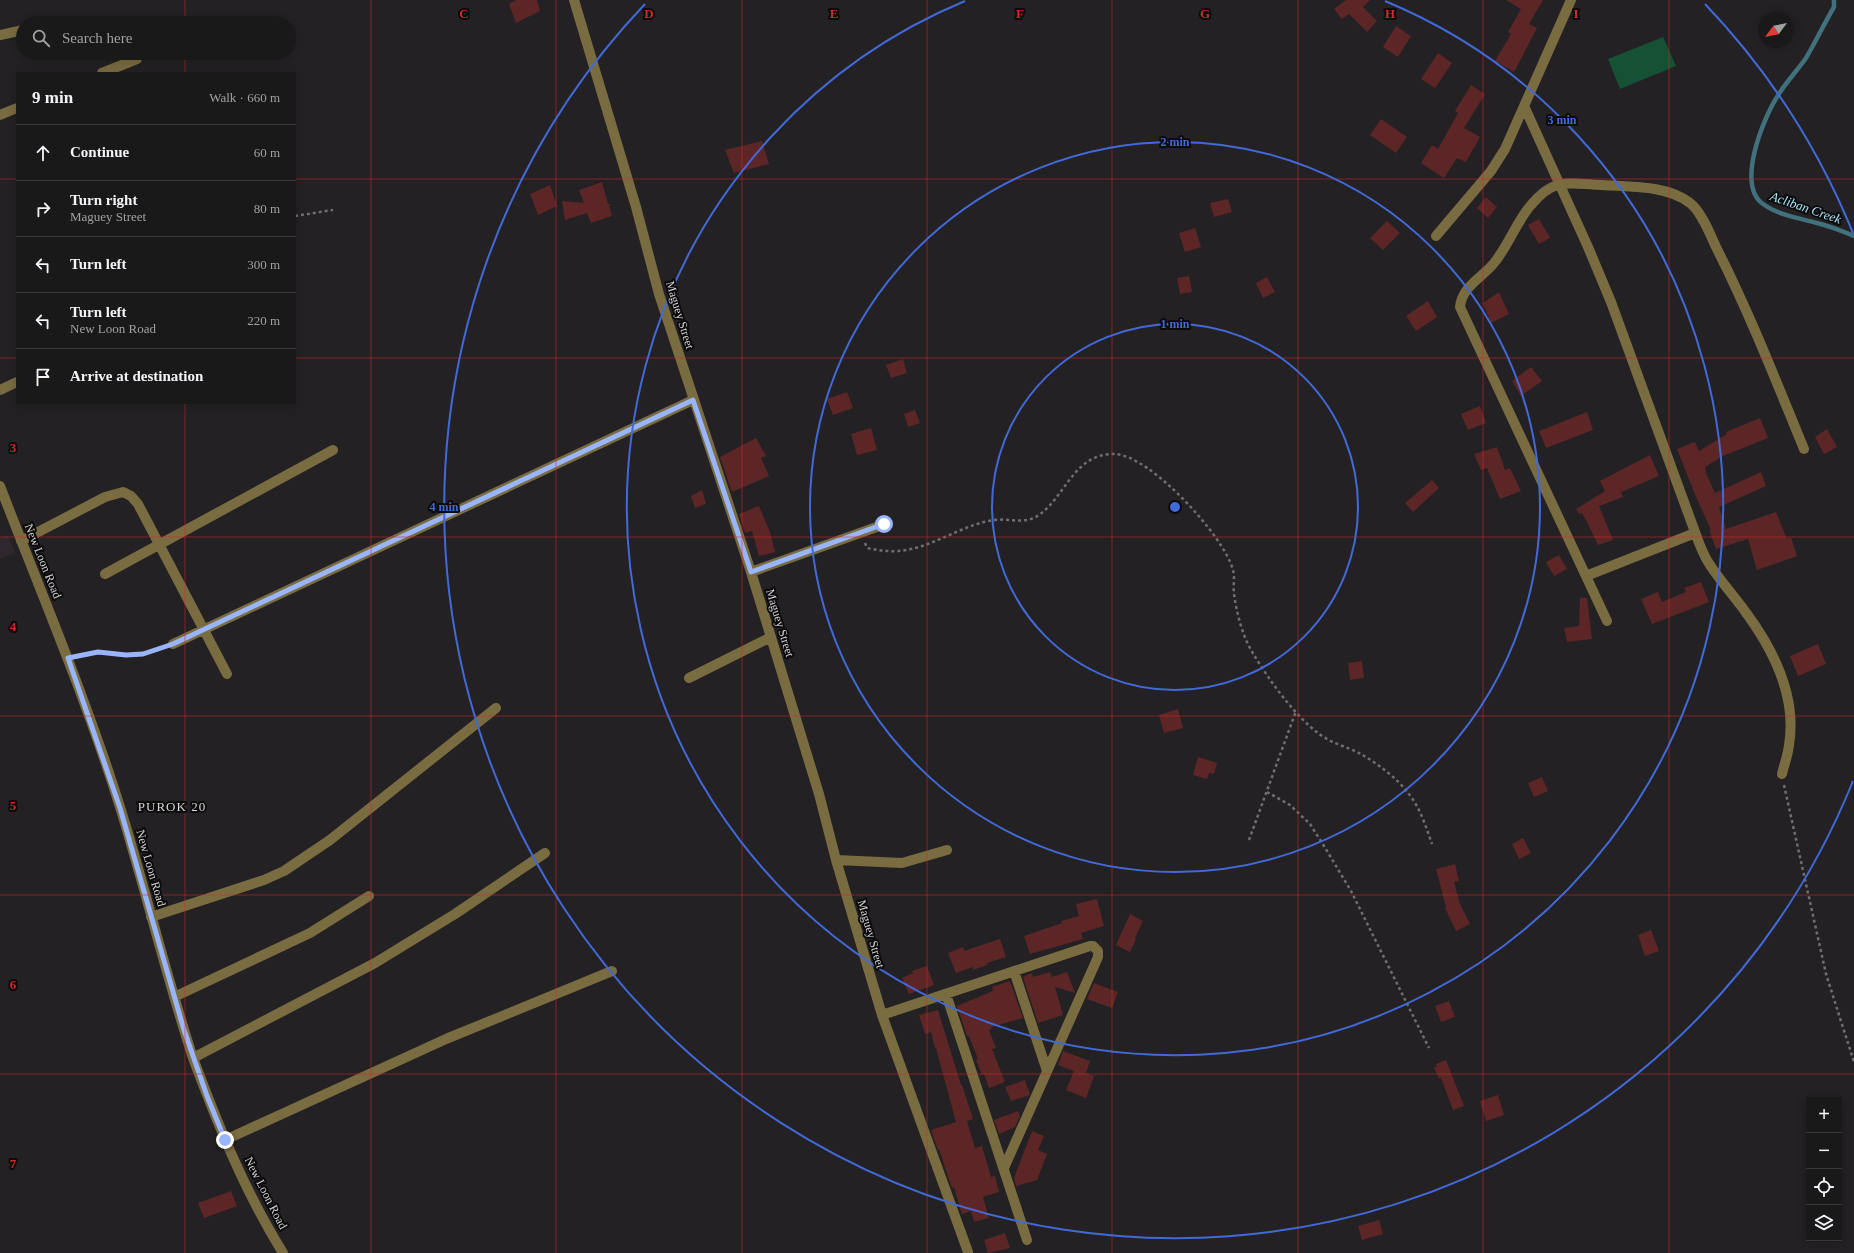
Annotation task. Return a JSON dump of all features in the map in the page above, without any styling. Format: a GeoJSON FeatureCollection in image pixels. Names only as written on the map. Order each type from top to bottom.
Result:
{"type":"FeatureCollection","features":[{"type":"Feature","properties":{"kind":"street","name":"Maguey Street"},"geometry":{"type":"LineString","coordinates":[[574,0],[636,207],[659,294],[751,572],[819,794],[836,860],[882,1015],[968,1252]]}},
{"type":"Feature","properties":{"kind":"street"},"geometry":{"type":"LineString","coordinates":[[1436,236],[1491,171],[1505,149],[1525,108],[1568,1]]}},
{"type":"Feature","properties":{"kind":"street"},"geometry":{"type":"LineString","coordinates":[[0,35],[16,32]]}},
{"type":"Feature","properties":{"kind":"street"},"geometry":{"type":"LineString","coordinates":[[104,72],[134,60]]}},
{"type":"Feature","properties":{"kind":"street"},"geometry":{"type":"LineString","coordinates":[[0,115],[16,108]]}},
{"type":"Feature","properties":{"kind":"street"},"geometry":{"type":"LineString","coordinates":[[1525,108],[1560,183],[1611,302],[1695,533],[1710,565],[1769,646],[1784,681],[1789,704],[1790,744],[1782,774]]}},
{"type":"Feature","properties":{"kind":"street"},"geometry":{"type":"LineString","coordinates":[[1607,621],[1460,307],[1464,292],[1494,263],[1528,208],[1547,190],[1560,183],[1622,186],[1666,191],[1691,203],[1704,221],[1732,278],[1804,449]]}},
{"type":"Feature","properties":{"kind":"street"},"geometry":{"type":"LineString","coordinates":[[0,390],[16,382]]}},
{"type":"Feature","properties":{"kind":"street"},"geometry":{"type":"LineString","coordinates":[[173,644],[693,400]]}},
{"type":"Feature","properties":{"kind":"street"},"geometry":{"type":"LineString","coordinates":[[105,574],[333,450]]}},
{"type":"Feature","properties":{"kind":"street","name":"New Loon Road"},"geometry":{"type":"LineString","coordinates":[[0,486],[68,658],[120,808],[193,1058],[225,1140],[259,1211],[283,1253]]}},
{"type":"Feature","properties":{"kind":"street"},"geometry":{"type":"LineString","coordinates":[[21,541],[105,497],[123,492],[131,496],[138,504],[227,674]]}},
{"type":"Feature","properties":{"kind":"street"},"geometry":{"type":"LineString","coordinates":[[751,572],[884,524]]}},
{"type":"Feature","properties":{"kind":"street"},"geometry":{"type":"LineString","coordinates":[[1586,576],[1695,533]]}},
{"type":"Feature","properties":{"kind":"street"},"geometry":{"type":"LineString","coordinates":[[689,678],[771,637]]}},
{"type":"Feature","properties":{"kind":"street"},"geometry":{"type":"LineString","coordinates":[[151,917],[264,880],[284,871],[330,840],[496,708]]}},
{"type":"Feature","properties":{"kind":"street"},"geometry":{"type":"LineString","coordinates":[[836,860],[902,863],[946,850]]}},
{"type":"Feature","properties":{"kind":"street"},"geometry":{"type":"LineString","coordinates":[[193,1058],[381,960],[455,914],[545,853]]}},
{"type":"Feature","properties":{"kind":"street"},"geometry":{"type":"LineString","coordinates":[[174,997],[297,940],[332,921],[369,896]]}},
{"type":"Feature","properties":{"kind":"street"},"geometry":{"type":"LineString","coordinates":[[882,1015],[1090,946],[1096,948],[1099,953],[1004,1168]]}},
{"type":"Feature","properties":{"kind":"street"},"geometry":{"type":"LineString","coordinates":[[225,1140],[446,1039],[612,971]]}},
{"type":"Feature","properties":{"kind":"street"},"geometry":{"type":"LineString","coordinates":[[1014,971],[1047,1071]]}},
{"type":"Feature","properties":{"kind":"street"},"geometry":{"type":"LineString","coordinates":[[946,994],[1027,1240]]}},
{"type":"Feature","properties":{"kind":"path"},"geometry":{"type":"LineString","coordinates":[[296,216],[333,210]]}},
{"type":"Feature","properties":{"kind":"path"},"geometry":{"type":"LineString","coordinates":[[858,533],[867,548],[882,551],[900,551],[920,546],[976,524],[997,520],[1017,522],[1037,517],[1049,507],[1074,472],[1088,461],[1101,456],[1115,454],[1129,458],[1153,473],[1182,497],[1214,536],[1227,556],[1233,571],[1234,593],[1241,628],[1252,653],[1272,683],[1306,724],[1320,735],[1362,754],[1393,777],[1409,793],[1420,812],[1432,844]]}},
{"type":"Feature","properties":{"kind":"path"},"geometry":{"type":"LineString","coordinates":[[68,658],[98,652],[126,655],[143,654],[173,644]]}},
{"type":"Feature","properties":{"kind":"path"},"geometry":{"type":"LineString","coordinates":[[1250,840],[1296,711]]}},
{"type":"Feature","properties":{"kind":"path"},"geometry":{"type":"LineString","coordinates":[[1782,774],[1826,974],[1854,1062]]}},
{"type":"Feature","properties":{"kind":"path"},"geometry":{"type":"LineString","coordinates":[[1267,792],[1295,810],[1310,824],[1324,846],[1351,891],[1429,1048]]}},
{"type":"Feature","properties":{"kind":"shaded area"},"geometry":{"type":"Polygon","coordinates":[[[8,535],[15,553],[0,559],[0,538],[8,535]]]}},
{"type":"Feature","properties":{"kind":"green space"},"geometry":{"type":"Polygon","coordinates":[[[1663,37],[1676,66],[1620,89],[1608,59],[1663,37]]]}},
{"type":"Feature","properties":{"kind":"building"},"geometry":{"type":"Polygon","coordinates":[[[516,0],[537,0],[540,11],[516,23],[509,4],[516,0]]]}},
{"type":"Feature","properties":{"kind":"building"},"geometry":{"type":"Polygon","coordinates":[[[1346,0],[1370,0],[1363,7],[1377,21],[1367,32],[1349,14],[1342,19],[1334,9],[1346,0]]]}},
{"type":"Feature","properties":{"kind":"building"},"geometry":{"type":"Polygon","coordinates":[[[1506,0],[1543,0],[1529,24],[1537,28],[1514,72],[1495,61],[1511,34],[1508,32],[1521,9],[1506,0]]]}},
{"type":"Feature","properties":{"kind":"building"},"geometry":{"type":"Polygon","coordinates":[[[1396,26],[1411,36],[1398,57],[1383,47],[1396,26]]]}},
{"type":"Feature","properties":{"kind":"building"},"geometry":{"type":"Polygon","coordinates":[[[1438,53],[1452,63],[1435,88],[1421,79],[1438,53]]]}},
{"type":"Feature","properties":{"kind":"building"},"geometry":{"type":"Polygon","coordinates":[[[1471,85],[1485,94],[1464,128],[1480,137],[1466,162],[1457,158],[1444,178],[1421,163],[1432,145],[1438,149],[1458,113],[1455,111],[1471,85]]]}},
{"type":"Feature","properties":{"kind":"building"},"geometry":{"type":"Polygon","coordinates":[[[1381,119],[1407,137],[1396,153],[1370,135],[1381,119]]]}},
{"type":"Feature","properties":{"kind":"building"},"geometry":{"type":"Polygon","coordinates":[[[762,141],[769,164],[734,173],[725,150],[762,141]]]}},
{"type":"Feature","properties":{"kind":"building"},"geometry":{"type":"Polygon","coordinates":[[[602,182],[608,204],[611,204],[609,206],[612,216],[591,223],[587,213],[565,220],[562,201],[584,203],[579,190],[602,182]]]}},
{"type":"Feature","properties":{"kind":"building"},"geometry":{"type":"Polygon","coordinates":[[[550,185],[557,206],[538,215],[530,194],[550,185]]]}},
{"type":"Feature","properties":{"kind":"building"},"geometry":{"type":"Polygon","coordinates":[[[1486,197],[1497,207],[1488,218],[1477,208],[1486,197]]]}},
{"type":"Feature","properties":{"kind":"building"},"geometry":{"type":"Polygon","coordinates":[[[1228,199],[1232,212],[1214,217],[1210,203],[1228,199]]]}},
{"type":"Feature","properties":{"kind":"building"},"geometry":{"type":"Polygon","coordinates":[[[1539,219],[1550,238],[1539,244],[1528,225],[1539,219]]]}},
{"type":"Feature","properties":{"kind":"building"},"geometry":{"type":"Polygon","coordinates":[[[1387,221],[1400,233],[1383,250],[1370,238],[1387,221]]]}},
{"type":"Feature","properties":{"kind":"building"},"geometry":{"type":"Polygon","coordinates":[[[1195,228],[1201,247],[1185,252],[1179,233],[1195,228]]]}},
{"type":"Feature","properties":{"kind":"building"},"geometry":{"type":"Polygon","coordinates":[[[1189,276],[1192,292],[1180,294],[1177,278],[1189,276]]]}},
{"type":"Feature","properties":{"kind":"building"},"geometry":{"type":"Polygon","coordinates":[[[1267,277],[1275,292],[1263,298],[1256,283],[1267,277]]]}},
{"type":"Feature","properties":{"kind":"building"},"geometry":{"type":"Polygon","coordinates":[[[1499,292],[1509,314],[1491,323],[1483,303],[1499,292]]]}},
{"type":"Feature","properties":{"kind":"building"},"geometry":{"type":"Polygon","coordinates":[[[1428,301],[1437,317],[1416,331],[1406,316],[1428,301]]]}},
{"type":"Feature","properties":{"kind":"building"},"geometry":{"type":"Polygon","coordinates":[[[903,359],[907,373],[891,378],[886,365],[903,359]]]}},
{"type":"Feature","properties":{"kind":"building"},"geometry":{"type":"Polygon","coordinates":[[[1531,367],[1542,381],[1521,396],[1512,381],[1531,367]]]}},
{"type":"Feature","properties":{"kind":"building"},"geometry":{"type":"Polygon","coordinates":[[[847,392],[853,408],[833,415],[827,399],[847,392]]]}},
{"type":"Feature","properties":{"kind":"building"},"geometry":{"type":"Polygon","coordinates":[[[1480,406],[1486,423],[1468,430],[1461,414],[1480,406]]]}},
{"type":"Feature","properties":{"kind":"building"},"geometry":{"type":"Polygon","coordinates":[[[915,410],[920,423],[908,427],[904,414],[915,410]]]}},
{"type":"Feature","properties":{"kind":"building"},"geometry":{"type":"Polygon","coordinates":[[[1587,412],[1593,430],[1546,448],[1539,431],[1587,412]]]}},
{"type":"Feature","properties":{"kind":"building"},"geometry":{"type":"Polygon","coordinates":[[[1760,418],[1768,438],[1723,456],[1705,467],[1705,471],[1715,493],[1761,472],[1766,486],[1719,507],[1726,529],[1776,512],[1787,539],[1791,537],[1797,556],[1757,570],[1748,539],[1716,549],[1709,530],[1711,530],[1677,449],[1695,442],[1699,451],[1727,434],[1726,432],[1760,418]]]}},
{"type":"Feature","properties":{"kind":"building"},"geometry":{"type":"Polygon","coordinates":[[[871,428],[877,450],[857,455],[851,434],[871,428]]]}},
{"type":"Feature","properties":{"kind":"building"},"geometry":{"type":"Polygon","coordinates":[[[1827,429],[1837,447],[1824,454],[1815,437],[1827,429]]]}},
{"type":"Feature","properties":{"kind":"building"},"geometry":{"type":"Polygon","coordinates":[[[756,438],[766,456],[761,458],[769,476],[732,492],[720,457],[756,438]]]}},
{"type":"Feature","properties":{"kind":"building"},"geometry":{"type":"Polygon","coordinates":[[[1497,447],[1505,470],[1510,468],[1521,491],[1500,499],[1487,468],[1481,470],[1474,454],[1497,447]]]}},
{"type":"Feature","properties":{"kind":"building"},"geometry":{"type":"Polygon","coordinates":[[[1650,455],[1659,476],[1621,492],[1623,497],[1599,506],[1613,540],[1598,545],[1582,513],[1579,514],[1576,509],[1605,491],[1600,481],[1650,455]]]}},
{"type":"Feature","properties":{"kind":"building"},"geometry":{"type":"Polygon","coordinates":[[[1432,480],[1439,488],[1413,512],[1405,503],[1432,480]]]}},
{"type":"Feature","properties":{"kind":"building"},"geometry":{"type":"Polygon","coordinates":[[[702,490],[706,504],[695,508],[691,496],[702,490]]]}},
{"type":"Feature","properties":{"kind":"building"},"geometry":{"type":"Polygon","coordinates":[[[759,506],[770,532],[775,552],[759,556],[752,531],[745,533],[739,514],[759,506]]]}},
{"type":"Feature","properties":{"kind":"building"},"geometry":{"type":"Polygon","coordinates":[[[1559,555],[1567,569],[1554,576],[1546,562],[1559,555]]]}},
{"type":"Feature","properties":{"kind":"building"},"geometry":{"type":"Polygon","coordinates":[[[1701,582],[1709,602],[1652,624],[1641,599],[1658,592],[1662,602],[1686,592],[1684,588],[1701,582]]]}},
{"type":"Feature","properties":{"kind":"building"},"geometry":{"type":"Polygon","coordinates":[[[1580,598],[1587,598],[1592,639],[1567,642],[1564,628],[1579,626],[1580,598]]]}},
{"type":"Feature","properties":{"kind":"building"},"geometry":{"type":"Polygon","coordinates":[[[1818,644],[1826,664],[1798,676],[1790,656],[1818,644]]]}},
{"type":"Feature","properties":{"kind":"building"},"geometry":{"type":"Polygon","coordinates":[[[1362,661],[1364,678],[1350,680],[1348,663],[1362,661]]]}},
{"type":"Feature","properties":{"kind":"building"},"geometry":{"type":"Polygon","coordinates":[[[1178,709],[1183,728],[1164,733],[1159,715],[1178,709]]]}},
{"type":"Feature","properties":{"kind":"building"},"geometry":{"type":"Polygon","coordinates":[[[1198,757],[1217,763],[1214,774],[1209,773],[1207,779],[1193,775],[1198,757]]]}},
{"type":"Feature","properties":{"kind":"building"},"geometry":{"type":"Polygon","coordinates":[[[1542,777],[1548,791],[1534,797],[1528,783],[1542,777]]]}},
{"type":"Feature","properties":{"kind":"building"},"geometry":{"type":"Polygon","coordinates":[[[1523,838],[1531,853],[1519,859],[1512,844],[1523,838]]]}},
{"type":"Feature","properties":{"kind":"building"},"geometry":{"type":"Polygon","coordinates":[[[1455,864],[1459,881],[1454,882],[1460,904],[1470,924],[1456,931],[1445,908],[1436,869],[1455,864]]]}},
{"type":"Feature","properties":{"kind":"building"},"geometry":{"type":"Polygon","coordinates":[[[1097,899],[1104,926],[1081,933],[1083,939],[1030,954],[1024,936],[1062,923],[1061,921],[1079,916],[1076,904],[1097,899]]]}},
{"type":"Feature","properties":{"kind":"building"},"geometry":{"type":"Polygon","coordinates":[[[1130,914],[1143,921],[1130,952],[1116,945],[1130,914]]]}},
{"type":"Feature","properties":{"kind":"building"},"geometry":{"type":"Polygon","coordinates":[[[1651,930],[1659,951],[1645,956],[1638,935],[1651,930]]]}},
{"type":"Feature","properties":{"kind":"building"},"geometry":{"type":"Polygon","coordinates":[[[1000,939],[1006,957],[987,963],[987,965],[973,970],[973,967],[956,973],[948,953],[963,947],[964,951],[1000,939]]]}},
{"type":"Feature","properties":{"kind":"building"},"geometry":{"type":"Polygon","coordinates":[[[927,966],[934,985],[909,994],[902,978],[913,973],[912,971],[927,966]]]}},
{"type":"Feature","properties":{"kind":"building"},"geometry":{"type":"Polygon","coordinates":[[[1050,972],[1052,977],[1067,972],[1075,993],[1055,987],[1063,1015],[1038,1023],[1023,977],[1032,973],[1033,977],[1050,972]]]}},
{"type":"Feature","properties":{"kind":"building"},"geometry":{"type":"Polygon","coordinates":[[[1010,981],[1023,1018],[991,1027],[992,1029],[989,1030],[996,1048],[992,1049],[1005,1082],[989,1088],[984,1074],[982,1075],[976,1060],[978,1059],[969,1036],[967,1036],[957,1006],[993,991],[992,987],[1010,981]]]}},
{"type":"Feature","properties":{"kind":"building"},"geometry":{"type":"Polygon","coordinates":[[[1094,983],[1118,992],[1112,1008],[1087,999],[1094,983]]]}},
{"type":"Feature","properties":{"kind":"building"},"geometry":{"type":"Polygon","coordinates":[[[1449,1001],[1455,1017],[1441,1022],[1435,1006],[1449,1001]]]}},
{"type":"Feature","properties":{"kind":"building"},"geometry":{"type":"Polygon","coordinates":[[[938,1010],[973,1119],[967,1121],[975,1148],[982,1146],[991,1177],[995,1176],[999,1192],[983,1197],[989,1218],[974,1222],[971,1211],[962,1214],[954,1187],[952,1188],[931,1130],[956,1122],[931,1032],[925,1034],[919,1015],[938,1010]]]}},
{"type":"Feature","properties":{"kind":"building"},"geometry":{"type":"Polygon","coordinates":[[[1063,1051],[1090,1061],[1086,1073],[1094,1076],[1086,1098],[1066,1090],[1074,1071],[1058,1065],[1063,1051]]]}},
{"type":"Feature","properties":{"kind":"building"},"geometry":{"type":"Polygon","coordinates":[[[1446,1060],[1464,1106],[1453,1110],[1441,1078],[1439,1078],[1434,1068],[1437,1066],[1436,1064],[1446,1060]]]}},
{"type":"Feature","properties":{"kind":"building"},"geometry":{"type":"Polygon","coordinates":[[[1025,1080],[1030,1095],[1011,1101],[1005,1087],[1025,1080]]]}},
{"type":"Feature","properties":{"kind":"building"},"geometry":{"type":"Polygon","coordinates":[[[1498,1095],[1504,1115],[1486,1121],[1480,1101],[1498,1095]]]}},
{"type":"Feature","properties":{"kind":"building"},"geometry":{"type":"Polygon","coordinates":[[[1018,1111],[1020,1116],[1015,1127],[999,1134],[994,1120],[1018,1111]]]}},
{"type":"Feature","properties":{"kind":"building"},"geometry":{"type":"Polygon","coordinates":[[[1032,1131],[1044,1136],[1038,1150],[1047,1154],[1037,1180],[1016,1186],[1014,1178],[1032,1131]]]}},
{"type":"Feature","properties":{"kind":"building"},"geometry":{"type":"Polygon","coordinates":[[[231,1191],[237,1206],[204,1218],[198,1203],[231,1191]]]}},
{"type":"Feature","properties":{"kind":"building"},"geometry":{"type":"Polygon","coordinates":[[[1379,1220],[1383,1234],[1362,1240],[1358,1226],[1379,1220]]]}},
{"type":"Feature","properties":{"kind":"building"},"geometry":{"type":"Polygon","coordinates":[[[1005,1233],[1010,1248],[988,1253],[984,1240],[1005,1233]]]}},
{"type":"Feature","properties":{"kind":"waterway","name":"Acliban Creek"},"geometry":{"type":"LineString","coordinates":[[1834,0],[1834,7],[1810,52],[1780,92],[1765,120],[1755,152],[1752,168],[1752,182],[1755,195],[1769,208],[1782,214],[1827,226],[1854,236]]}},
{"type":"Feature","properties":{"kind":"district","name":"PUROK 20"},"geometry":{"type":"Point","coordinates":[172,806]}},
{"type":"Feature","properties":{"kind":"route"},"geometry":{"type":"LineString","coordinates":[[225,1140],[193,1058],[120,808],[102,752],[68,658],[98,652],[126,655],[143,654],[173,644],[404,537],[693,400],[751,572],[884,524]]}}]}
